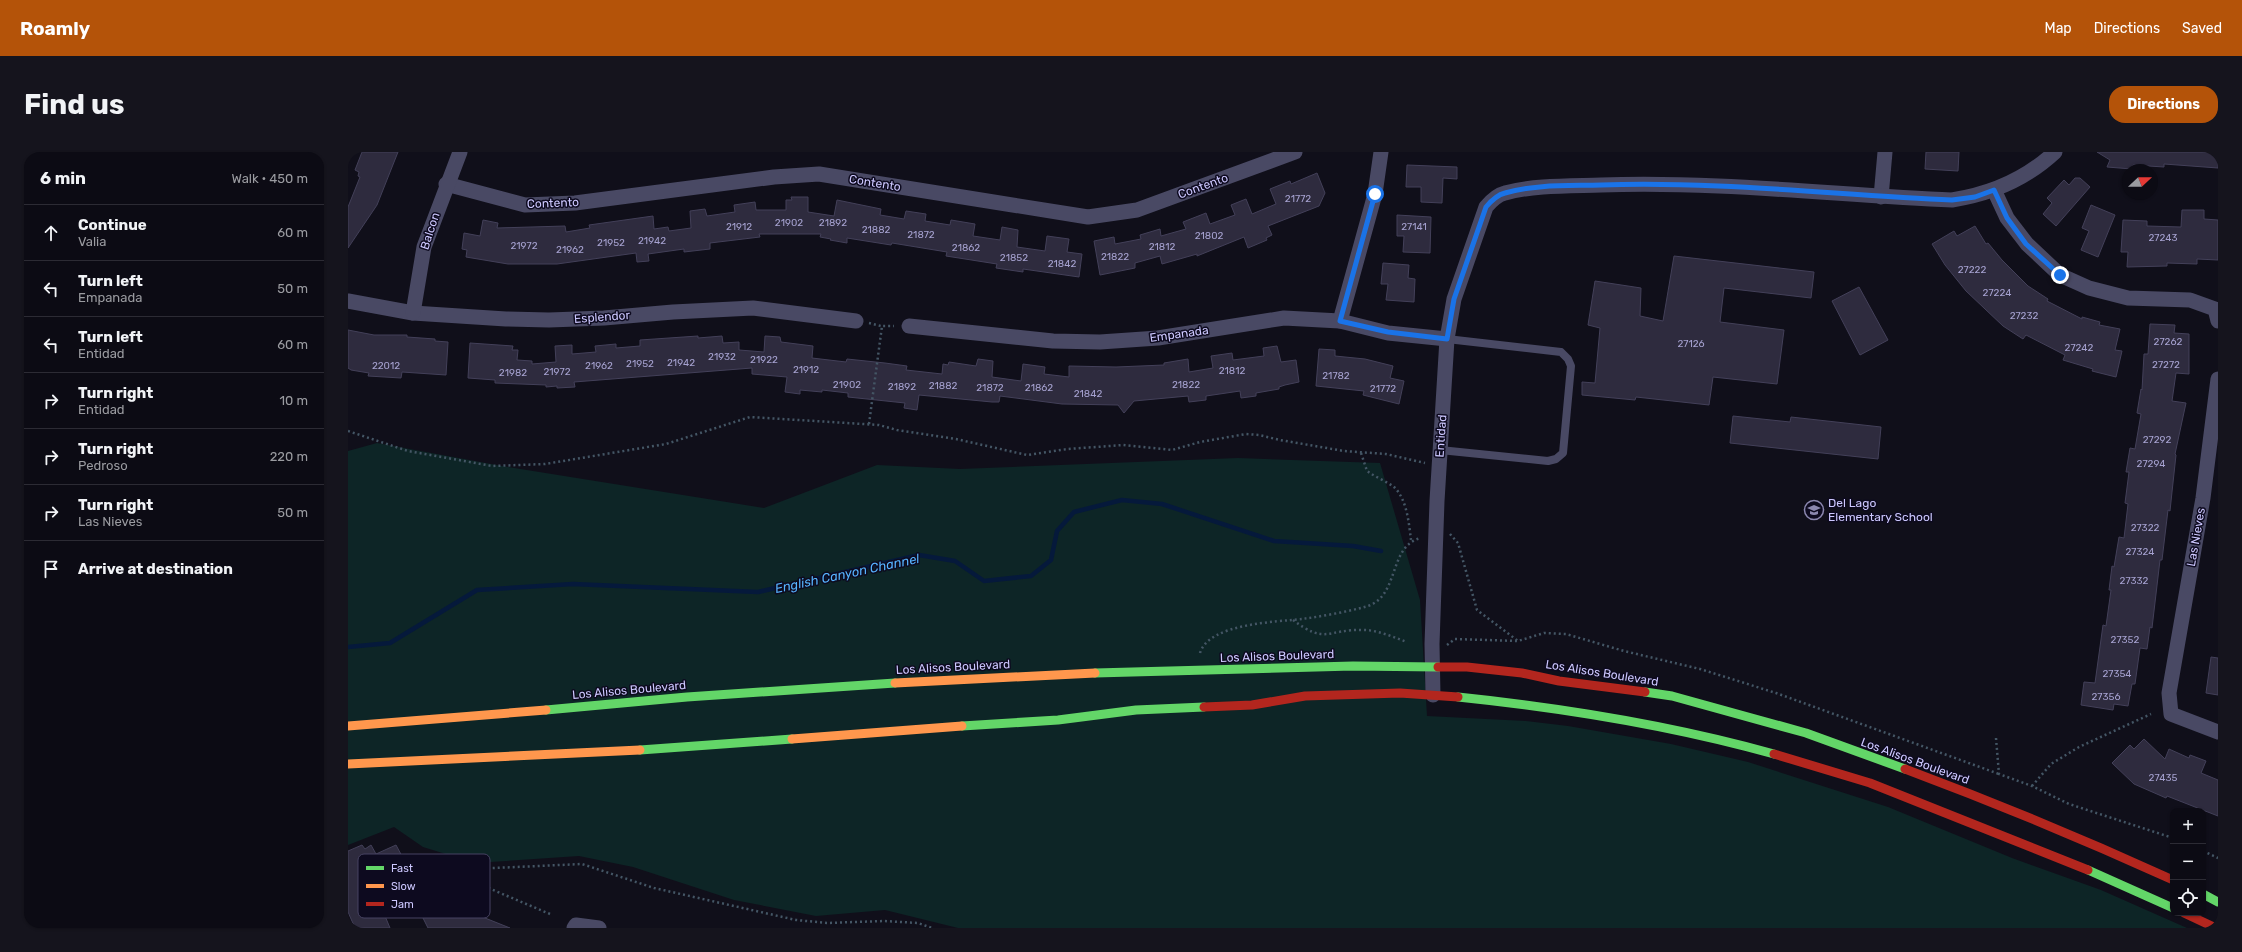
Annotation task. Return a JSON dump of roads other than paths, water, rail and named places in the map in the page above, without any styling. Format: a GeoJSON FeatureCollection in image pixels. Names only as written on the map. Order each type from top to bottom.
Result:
{"type":"FeatureCollection","features":[{"type":"Feature","properties":{"kind":"main road","name":"Los Alisos Boulevard"},"geometry":{"type":"LineString","coordinates":[[348,726],[463,718],[687,696],[1034,675],[1353,666],[1400,668],[1467,667],[1522,672],[1559,680],[1672,696],[1806,733],[2024,816],[2096,845],[2170,879]]}},
{"type":"Feature","properties":{"kind":"main road"},"geometry":{"type":"LineString","coordinates":[[348,764],[572,752],[626,751],[948,726],[1058,720],[1136,710],[1252,704],[1305,696],[1400,693],[1433,695],[1514,703],[1642,722],[1772,753],[1870,783],[2111,879],[2170,907]]}},
{"type":"Feature","properties":{"kind":"main road"},"geometry":{"type":"LineString","coordinates":[[2206,896],[2218,902]]}},
{"type":"Feature","properties":{"kind":"main road"},"geometry":{"type":"LineString","coordinates":[[2190,916],[2216,928]]}},
{"type":"Feature","properties":{"kind":"street","name":"Balcon"},"geometry":{"type":"LineString","coordinates":[[413,313],[424,247],[446,184],[460,152]]}},
{"type":"Feature","properties":{"kind":"street","name":"Contento"},"geometry":{"type":"LineString","coordinates":[[446,184],[525,205],[575,203],[774,176],[819,174],[1088,217],[1137,210],[1295,152]]}},
{"type":"Feature","properties":{"kind":"street"},"geometry":{"type":"LineString","coordinates":[[1340,321],[1375,194],[1381,152]]}},
{"type":"Feature","properties":{"kind":"street"},"geometry":{"type":"LineString","coordinates":[[1885,152],[1881,197],[1952,200],[1975,197],[2016,181],[2044,162],[2055,152]]}},
{"type":"Feature","properties":{"kind":"street","name":"Entidad"},"geometry":{"type":"LineString","coordinates":[[1433,695],[1439,465],[1447,339],[1454,299],[1486,207],[1493,199],[1504,193],[1561,187],[1654,184],[1721,186],[1881,197]]}},
{"type":"Feature","properties":{"kind":"street"},"geometry":{"type":"LineString","coordinates":[[1994,190],[2007,218],[2026,244],[2060,275],[2089,288],[2128,298],[2190,300],[2214,309],[2218,321]]}},
{"type":"Feature","properties":{"kind":"street","name":"Esplendor"},"geometry":{"type":"LineString","coordinates":[[348,301],[413,313],[548,320],[753,308],[856,321]]}},
{"type":"Feature","properties":{"kind":"street","name":"Empanada"},"geometry":{"type":"LineString","coordinates":[[909,326],[1053,341],[1100,342],[1158,338],[1284,318],[1340,321],[1388,332],[1447,339]]}},
{"type":"Feature","properties":{"kind":"street","name":"Las Nieves"},"geometry":{"type":"LineString","coordinates":[[2218,379],[2203,498],[2169,693],[2171,714],[2218,732]]}},
{"type":"Feature","properties":{"kind":"street"},"geometry":{"type":"LineString","coordinates":[[574,928],[576,925],[599,928]]}},
{"type":"Feature","properties":{"kind":"lane"},"geometry":{"type":"LineString","coordinates":[[1440,450],[1548,461],[1556,459],[1564,453],[1571,366],[1568,359],[1561,352],[1447,339]]}},
{"type":"Feature","properties":{"kind":"waterway","name":"English Canyon Channel"},"geometry":{"type":"LineString","coordinates":[[348,647],[390,643],[477,590],[573,584],[758,592],[919,555],[955,561],[984,581],[1031,576],[1051,560],[1057,531],[1074,512],[1122,500],[1162,504],[1274,541],[1353,546],[1381,551]]}},
{"type":"Feature","properties":{"kind":"place","name":"Del Lago Elementary School"},"geometry":{"type":"Point","coordinates":[1814,510]}}]}
